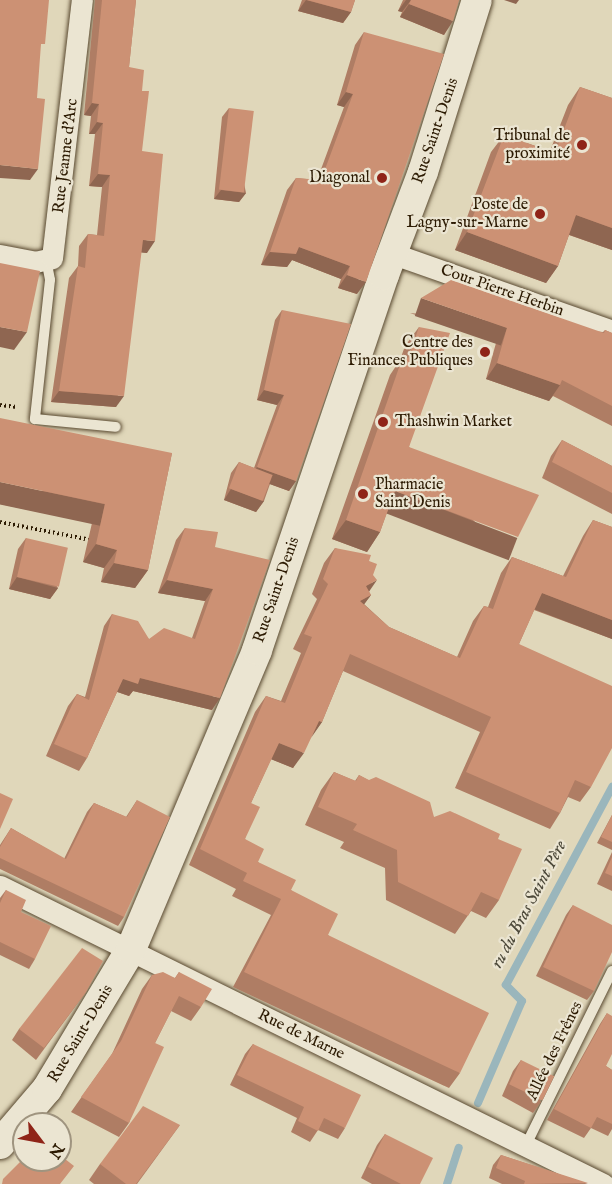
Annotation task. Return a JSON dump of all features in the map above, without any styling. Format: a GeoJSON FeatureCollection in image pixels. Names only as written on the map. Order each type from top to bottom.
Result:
{"type":"FeatureCollection","features":[{"type":"Feature","properties":{"kind":"main road","name":"Rue Saint-Denis"},"geometry":{"type":"LineString","coordinates":[[0,1144],[47,1089],[131,949],[256,650],[392,253],[423,172],[477,0]]}},
{"type":"Feature","properties":{"kind":"street","name":"Rue Jeanne d'Arc"},"geometry":{"type":"LineString","coordinates":[[46,259],[52,258],[56,240],[82,0]]}},
{"type":"Feature","properties":{"kind":"street","name":"Cour Pierre Herbin"},"geometry":{"type":"LineString","coordinates":[[392,253],[612,331]]}},
{"type":"Feature","properties":{"kind":"street"},"geometry":{"type":"LineString","coordinates":[[0,255],[35,262],[46,259]]}},
{"type":"Feature","properties":{"kind":"street","name":"Rue de Marne"},"geometry":{"type":"LineString","coordinates":[[0,886],[603,1184]]}},
{"type":"Feature","properties":{"kind":"lane"},"geometry":{"type":"LineString","coordinates":[[46,259],[50,280],[35,419],[116,428]]}},
{"type":"Feature","properties":{"kind":"lane","name":"Allée des Frênes"},"geometry":{"type":"LineString","coordinates":[[526,1145],[612,971]]}},
{"type":"Feature","properties":{"kind":"path"},"geometry":{"type":"LineString","coordinates":[[0,522],[100,542]]}},
{"type":"Feature","properties":{"kind":"building"},"geometry":{"type":"Polygon","coordinates":[[[0,0],[49,0],[45,44],[41,44],[37,98],[45,99],[38,169],[0,165],[0,0]]]}},
{"type":"Feature","properties":{"kind":"building"},"geometry":{"type":"Polygon","coordinates":[[[102,0],[136,0],[129,67],[144,70],[142,91],[149,91],[142,151],[163,154],[155,241],[143,240],[124,396],[59,391],[78,266],[85,268],[88,234],[104,236],[110,175],[98,174],[103,123],[97,122],[99,104],[92,103],[102,0]]]}},
{"type":"Feature","properties":{"kind":"building"},"geometry":{"type":"Polygon","coordinates":[[[307,0],[355,0],[351,12],[307,0]]]}},
{"type":"Feature","properties":{"kind":"building"},"geometry":{"type":"Polygon","coordinates":[[[411,0],[459,0],[453,21],[409,4],[411,0]]]}},
{"type":"Feature","properties":{"kind":"building"},"geometry":{"type":"Polygon","coordinates":[[[364,32],[444,54],[366,282],[347,275],[350,266],[299,247],[296,254],[270,252],[296,178],[321,180],[353,94],[346,92],[364,32]]]}},
{"type":"Feature","properties":{"kind":"building"},"geometry":{"type":"Polygon","coordinates":[[[580,87],[612,98],[612,228],[576,215],[558,266],[467,232],[504,135],[555,153],[580,87]]]}},
{"type":"Feature","properties":{"kind":"building"},"geometry":{"type":"Polygon","coordinates":[[[229,108],[254,111],[244,192],[219,189],[229,108]]]}},
{"type":"Feature","properties":{"kind":"building"},"geometry":{"type":"Polygon","coordinates":[[[0,263],[40,271],[27,332],[0,327],[0,263]]]}},
{"type":"Feature","properties":{"kind":"building"},"geometry":{"type":"Polygon","coordinates":[[[451,280],[604,333],[605,330],[612,333],[612,406],[562,380],[560,385],[497,363],[507,328],[421,298],[451,280]]]}},
{"type":"Feature","properties":{"kind":"building"},"geometry":{"type":"Polygon","coordinates":[[[282,310],[351,324],[296,481],[257,467],[284,395],[264,390],[282,310]]]}},
{"type":"Feature","properties":{"kind":"building"},"geometry":{"type":"Polygon","coordinates":[[[419,327],[450,333],[409,447],[539,495],[518,537],[395,491],[380,532],[346,520],[403,356],[408,358],[419,327]]]}},
{"type":"Feature","properties":{"kind":"building"},"geometry":{"type":"Polygon","coordinates":[[[0,418],[172,453],[148,570],[114,563],[117,550],[96,544],[105,504],[0,482],[0,418]]]}},
{"type":"Feature","properties":{"kind":"building"},"geometry":{"type":"Polygon","coordinates":[[[562,440],[612,466],[612,493],[552,462],[562,440]]]}},
{"type":"Feature","properties":{"kind":"building"},"geometry":{"type":"Polygon","coordinates":[[[239,462],[273,475],[263,501],[229,488],[239,462]]]}},
{"type":"Feature","properties":{"kind":"building"},"geometry":{"type":"Polygon","coordinates":[[[593,520],[612,527],[612,620],[542,593],[519,644],[612,686],[612,748],[591,787],[575,780],[560,813],[466,772],[491,717],[350,654],[322,722],[319,721],[304,753],[279,743],[251,803],[260,807],[245,839],[264,849],[258,862],[296,880],[291,890],[338,914],[328,935],[489,1013],[460,1073],[244,972],[281,899],[243,881],[247,873],[200,849],[266,696],[285,703],[312,637],[304,634],[328,584],[323,579],[335,548],[371,555],[369,561],[377,564],[373,575],[377,580],[366,586],[371,595],[360,601],[389,627],[460,658],[484,606],[493,609],[512,557],[566,577],[593,520]]]}},
{"type":"Feature","properties":{"kind":"building"},"geometry":{"type":"Polygon","coordinates":[[[185,528],[218,532],[215,547],[270,560],[220,698],[140,678],[138,684],[123,679],[87,758],[54,744],[77,694],[89,700],[112,614],[138,621],[149,639],[164,628],[195,639],[213,589],[167,580],[185,528]]]}},
{"type":"Feature","properties":{"kind":"building"},"geometry":{"type":"Polygon","coordinates":[[[26,538],[68,548],[59,587],[17,577],[26,538]]]}},
{"type":"Feature","properties":{"kind":"building"},"geometry":{"type":"Polygon","coordinates":[[[334,772],[356,781],[359,775],[369,780],[376,777],[430,802],[434,817],[450,811],[500,834],[498,839],[522,849],[499,900],[481,892],[468,916],[398,882],[397,850],[353,830],[357,824],[318,807],[334,772]]]}},
{"type":"Feature","properties":{"kind":"building"},"geometry":{"type":"Polygon","coordinates":[[[0,793],[13,799],[0,829],[0,793]]]}},
{"type":"Feature","properties":{"kind":"building"},"geometry":{"type":"Polygon","coordinates":[[[137,800],[170,817],[124,917],[0,858],[0,847],[11,828],[66,859],[94,803],[127,817],[137,800]]]}},
{"type":"Feature","properties":{"kind":"building"},"geometry":{"type":"Polygon","coordinates":[[[612,815],[612,842],[601,837],[612,815]]]}},
{"type":"Feature","properties":{"kind":"building"},"geometry":{"type":"Polygon","coordinates":[[[612,857],[612,876],[605,873],[612,857]]]}},
{"type":"Feature","properties":{"kind":"building"},"geometry":{"type":"Polygon","coordinates":[[[6,890],[26,900],[21,912],[51,926],[35,959],[0,942],[0,903],[6,890]]]}},
{"type":"Feature","properties":{"kind":"building"},"geometry":{"type":"Polygon","coordinates":[[[573,905],[612,925],[612,952],[594,991],[543,967],[573,905]]]}},
{"type":"Feature","properties":{"kind":"building"},"geometry":{"type":"Polygon","coordinates":[[[82,948],[103,961],[86,992],[44,1048],[19,1029],[82,948]]]}},
{"type":"Feature","properties":{"kind":"building"},"geometry":{"type":"Polygon","coordinates":[[[163,972],[175,978],[179,972],[212,989],[201,1007],[179,996],[155,1043],[164,1047],[129,1123],[81,1097],[121,1041],[152,975],[163,972]]]}},
{"type":"Feature","properties":{"kind":"building"},"geometry":{"type":"Polygon","coordinates":[[[607,1013],[612,1016],[612,1054],[606,1066],[612,1070],[612,1124],[597,1117],[591,1128],[554,1109],[607,1013]]]}},
{"type":"Feature","properties":{"kind":"building"},"geometry":{"type":"Polygon","coordinates":[[[253,1044],[361,1095],[345,1128],[324,1118],[318,1131],[298,1121],[304,1107],[237,1075],[253,1044]]]}},
{"type":"Feature","properties":{"kind":"building"},"geometry":{"type":"Polygon","coordinates":[[[521,1060],[554,1076],[542,1100],[509,1084],[521,1060]]]}},
{"type":"Feature","properties":{"kind":"building"},"geometry":{"type":"Polygon","coordinates":[[[143,1106],[180,1125],[136,1184],[126,1184],[100,1164],[143,1106]]]}},
{"type":"Feature","properties":{"kind":"building"},"geometry":{"type":"Polygon","coordinates":[[[385,1134],[433,1158],[420,1184],[401,1184],[368,1167],[385,1134]]]}},
{"type":"Feature","properties":{"kind":"building"},"geometry":{"type":"Polygon","coordinates":[[[501,1155],[588,1183],[524,1184],[525,1181],[496,1168],[501,1155]]]}},
{"type":"Feature","properties":{"kind":"building"},"geometry":{"type":"Polygon","coordinates":[[[12,1170],[12,1172],[69,1172],[60,1184],[2,1184],[3,1179],[12,1170]]]}},
{"type":"Feature","properties":{"kind":"waterway","name":"ru du Bras Saint Père"},"geometry":{"type":"LineString","coordinates":[[478,1103],[522,1001],[506,985],[612,787]]}},
{"type":"Feature","properties":{"kind":"waterway","name":"ru du Bras Saint Père"},"geometry":{"type":"LineString","coordinates":[[447,1184],[459,1148]]}},
{"type":"Feature","properties":{"kind":"place","name":"Tribunal de proximité"},"geometry":{"type":"Point","coordinates":[582,145]}},
{"type":"Feature","properties":{"kind":"place","name":"Diagonal"},"geometry":{"type":"Point","coordinates":[382,178]}},
{"type":"Feature","properties":{"kind":"place","name":"Poste de Lagny-sur-Marne"},"geometry":{"type":"Point","coordinates":[540,214]}},
{"type":"Feature","properties":{"kind":"place","name":"Centre des Finances Publiques"},"geometry":{"type":"Point","coordinates":[485,352]}},
{"type":"Feature","properties":{"kind":"place","name":"Thashwin Market"},"geometry":{"type":"Point","coordinates":[383,422]}},
{"type":"Feature","properties":{"kind":"place","name":"Pharmacie Saint Denis"},"geometry":{"type":"Point","coordinates":[363,494]}}]}
